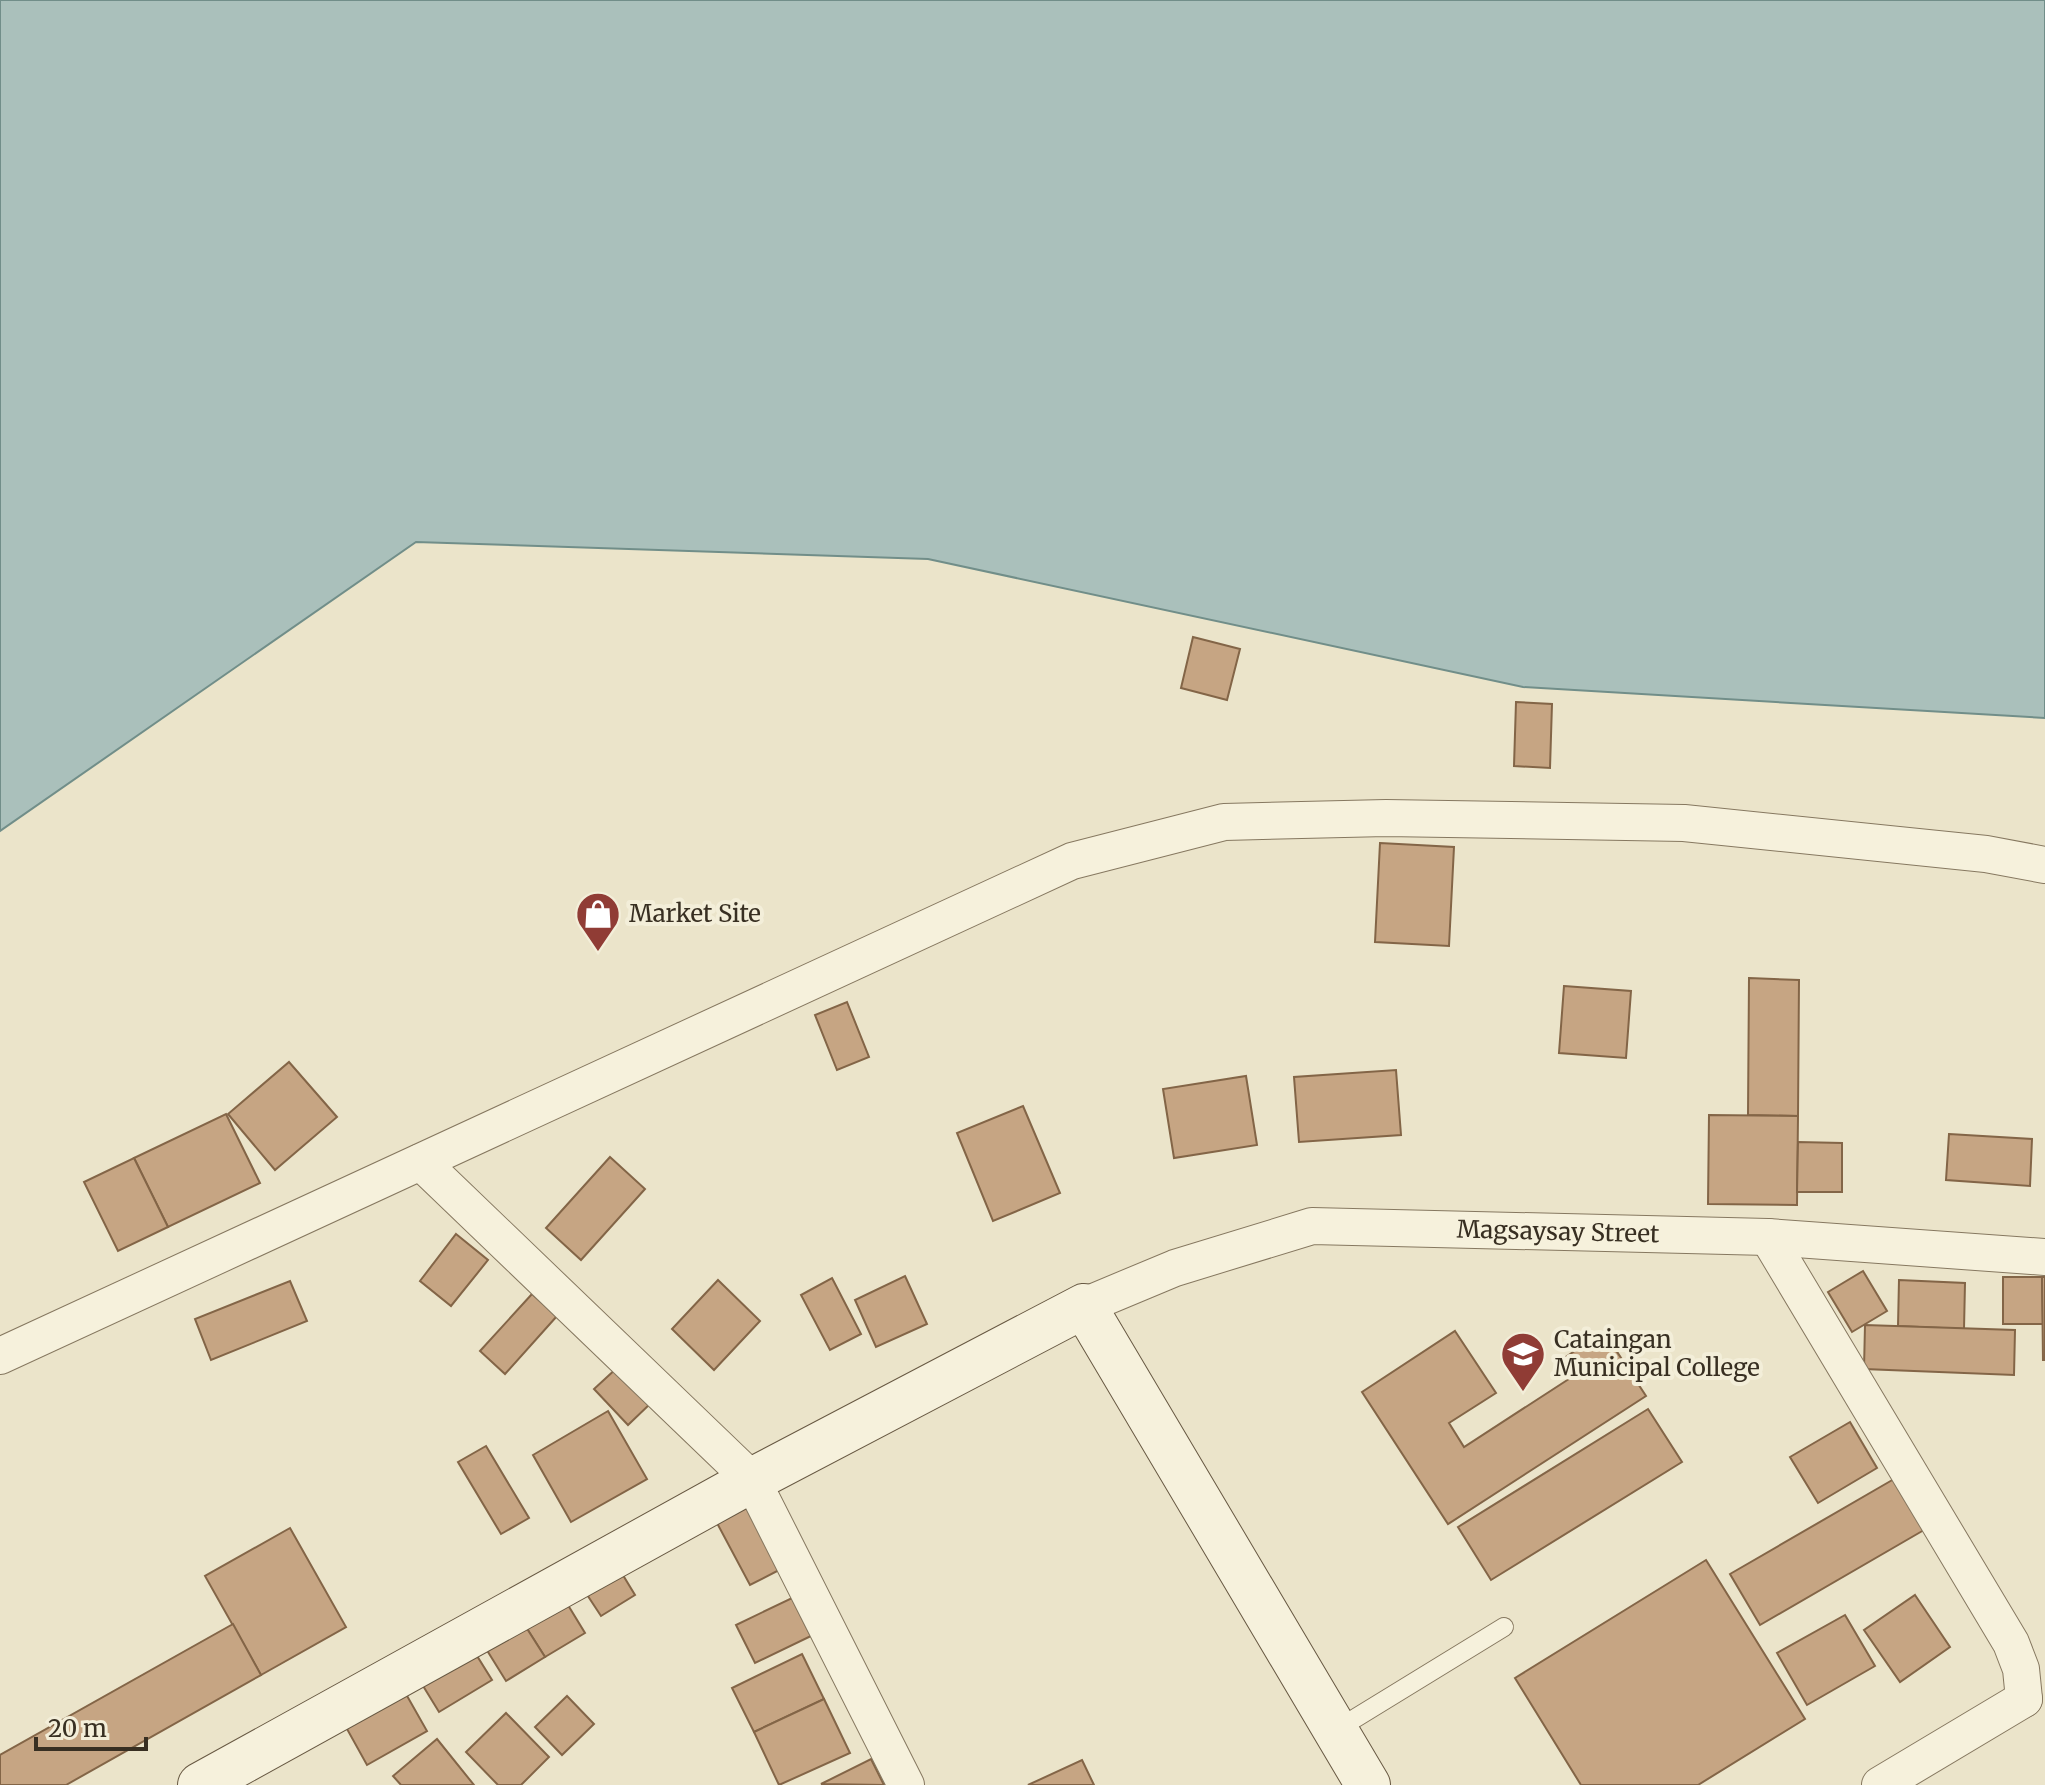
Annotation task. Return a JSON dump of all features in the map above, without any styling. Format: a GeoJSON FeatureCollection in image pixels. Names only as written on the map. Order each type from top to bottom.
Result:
{"type":"FeatureCollection","features":[{"type":"Feature","properties":{"kind":"street"},"geometry":{"type":"LineString","coordinates":[[0,1356],[1072,861],[1224,822],[1386,818],[1684,823],[1986,854],[2045,865]]}},
{"type":"Feature","properties":{"kind":"street"},"geometry":{"type":"LineString","coordinates":[[421,1162],[752,1480],[906,1785]]}},
{"type":"Feature","properties":{"kind":"street","name":"Magsaysay Street"},"geometry":{"type":"LineString","coordinates":[[1084,1306],[1175,1268],[1312,1226],[1768,1237],[2045,1257]]}},
{"type":"Feature","properties":{"kind":"street"},"geometry":{"type":"LineString","coordinates":[[1768,1237],[2011,1643],[2035,1703],[1880,1785]]}},
{"type":"Feature","properties":{"kind":"street"},"geometry":{"type":"LineString","coordinates":[[200,1785],[752,1480],[1084,1306],[1368,1785]]}},
{"type":"Feature","properties":{"kind":"lane"},"geometry":{"type":"LineString","coordinates":[[1336,1730],[1504,1627]]}},
{"type":"Feature","properties":{"kind":"water"},"geometry":{"type":"Polygon","coordinates":[[[0,0],[2045,0],[2045,718],[1523,687],[928,559],[416,542],[0,831],[0,0]]]}},
{"type":"Feature","properties":{"kind":"building"},"geometry":{"type":"Polygon","coordinates":[[[1193,637],[1240,649],[1227,700],[1181,688],[1193,637]]]}},
{"type":"Feature","properties":{"kind":"building"},"geometry":{"type":"Polygon","coordinates":[[[1516,702],[1552,704],[1550,768],[1514,766],[1516,702]]]}},
{"type":"Feature","properties":{"kind":"building"},"geometry":{"type":"Polygon","coordinates":[[[1380,843],[1454,847],[1449,946],[1375,942],[1380,843]]]}},
{"type":"Feature","properties":{"kind":"building"},"geometry":{"type":"Polygon","coordinates":[[[1749,978],[1799,980],[1798,1116],[1748,1115],[1749,978]]]}},
{"type":"Feature","properties":{"kind":"building"},"geometry":{"type":"Polygon","coordinates":[[[1564,986],[1631,991],[1626,1058],[1559,1053],[1564,986]]]}},
{"type":"Feature","properties":{"kind":"building"},"geometry":{"type":"Polygon","coordinates":[[[847,1002],[869,1057],[837,1070],[815,1015],[847,1002]]]}},
{"type":"Feature","properties":{"kind":"building"},"geometry":{"type":"Polygon","coordinates":[[[289,1062],[337,1117],[275,1170],[228,1114],[289,1062]]]}},
{"type":"Feature","properties":{"kind":"building"},"geometry":{"type":"Polygon","coordinates":[[[1396,1070],[1401,1135],[1299,1142],[1294,1077],[1396,1070]]]}},
{"type":"Feature","properties":{"kind":"building"},"geometry":{"type":"Polygon","coordinates":[[[1246,1076],[1257,1145],[1174,1158],[1163,1089],[1246,1076]]]}},
{"type":"Feature","properties":{"kind":"building"},"geometry":{"type":"Polygon","coordinates":[[[1023,1106],[1060,1193],[993,1221],[957,1133],[1023,1106]]]}},
{"type":"Feature","properties":{"kind":"building"},"geometry":{"type":"Polygon","coordinates":[[[226,1114],[260,1183],[168,1227],[134,1158],[226,1114]]]}},
{"type":"Feature","properties":{"kind":"building"},"geometry":{"type":"Polygon","coordinates":[[[1709,1115],[1798,1116],[1797,1205],[1708,1204],[1709,1115]]]}},
{"type":"Feature","properties":{"kind":"building"},"geometry":{"type":"Polygon","coordinates":[[[1949,1134],[2032,1139],[2030,1186],[1946,1180],[1949,1134]]]}},
{"type":"Feature","properties":{"kind":"building"},"geometry":{"type":"Polygon","coordinates":[[[1798,1142],[1842,1143],[1842,1192],[1797,1192],[1798,1142]]]}},
{"type":"Feature","properties":{"kind":"building"},"geometry":{"type":"Polygon","coordinates":[[[610,1157],[645,1189],[581,1260],[546,1228],[610,1157]]]}},
{"type":"Feature","properties":{"kind":"building"},"geometry":{"type":"Polygon","coordinates":[[[134,1158],[168,1227],[118,1251],[84,1182],[134,1158]]]}},
{"type":"Feature","properties":{"kind":"building"},"geometry":{"type":"Polygon","coordinates":[[[456,1234],[488,1260],[451,1306],[420,1281],[456,1234]]]}},
{"type":"Feature","properties":{"kind":"building"},"geometry":{"type":"Polygon","coordinates":[[[1863,1271],[1887,1311],[1852,1332],[1828,1292],[1863,1271]]]}},
{"type":"Feature","properties":{"kind":"building"},"geometry":{"type":"Polygon","coordinates":[[[905,1276],[927,1324],[876,1347],[855,1300],[905,1276]]]}},
{"type":"Feature","properties":{"kind":"building"},"geometry":{"type":"Polygon","coordinates":[[[2003,1277],[2042,1277],[2043,1324],[2003,1324],[2003,1277]]]}},
{"type":"Feature","properties":{"kind":"building"},"geometry":{"type":"Polygon","coordinates":[[[2042,1277],[2045,1277],[2045,1360],[2043,1360],[2042,1277]]]}},
{"type":"Feature","properties":{"kind":"building"},"geometry":{"type":"Polygon","coordinates":[[[832,1278],[861,1334],[830,1350],[801,1295],[832,1278]]]}},
{"type":"Feature","properties":{"kind":"building"},"geometry":{"type":"Polygon","coordinates":[[[718,1280],[760,1321],[714,1370],[672,1329],[718,1280]]]}},
{"type":"Feature","properties":{"kind":"building"},"geometry":{"type":"Polygon","coordinates":[[[1899,1280],[1965,1283],[1964,1329],[1898,1326],[1899,1280]]]}},
{"type":"Feature","properties":{"kind":"building"},"geometry":{"type":"Polygon","coordinates":[[[290,1281],[307,1321],[211,1360],[195,1319],[290,1281]]]}},
{"type":"Feature","properties":{"kind":"building"},"geometry":{"type":"Polygon","coordinates":[[[532,1294],[557,1316],[505,1374],[480,1351],[532,1294]]]}},
{"type":"Feature","properties":{"kind":"building"},"geometry":{"type":"Polygon","coordinates":[[[1865,1325],[2015,1330],[2014,1375],[1864,1369],[1865,1325]]]}},
{"type":"Feature","properties":{"kind":"building"},"geometry":{"type":"Polygon","coordinates":[[[1455,1331],[1496,1393],[1449,1423],[1464,1447],[1575,1375],[1564,1358],[1604,1332],[1646,1396],[1448,1524],[1362,1392],[1455,1331]]]}},
{"type":"Feature","properties":{"kind":"building"},"geometry":{"type":"Polygon","coordinates":[[[618,1367],[651,1403],[628,1425],[594,1389],[618,1367]]]}},
{"type":"Feature","properties":{"kind":"building"},"geometry":{"type":"Polygon","coordinates":[[[1648,1409],[1682,1462],[1491,1580],[1458,1527],[1648,1409]]]}},
{"type":"Feature","properties":{"kind":"building"},"geometry":{"type":"Polygon","coordinates":[[[608,1411],[647,1479],[571,1522],[533,1455],[608,1411]]]}},
{"type":"Feature","properties":{"kind":"building"},"geometry":{"type":"Polygon","coordinates":[[[1850,1422],[1877,1468],[1818,1503],[1790,1457],[1850,1422]]]}},
{"type":"Feature","properties":{"kind":"building"},"geometry":{"type":"Polygon","coordinates":[[[486,1446],[529,1518],[501,1534],[458,1462],[486,1446]]]}},
{"type":"Feature","properties":{"kind":"building"},"geometry":{"type":"Polygon","coordinates":[[[1894,1479],[1924,1530],[1760,1625],[1730,1574],[1894,1479]]]}},
{"type":"Feature","properties":{"kind":"building"},"geometry":{"type":"Polygon","coordinates":[[[750,1506],[783,1568],[750,1585],[717,1523],[750,1506]]]}},
{"type":"Feature","properties":{"kind":"building"},"geometry":{"type":"Polygon","coordinates":[[[290,1528],[346,1627],[261,1675],[205,1576],[290,1528]]]}},
{"type":"Feature","properties":{"kind":"building"},"geometry":{"type":"Polygon","coordinates":[[[1706,1560],[1805,1719],[1698,1785],[1581,1785],[1515,1678],[1706,1560]]]}},
{"type":"Feature","properties":{"kind":"building"},"geometry":{"type":"Polygon","coordinates":[[[615,1562],[635,1595],[601,1616],[580,1584],[615,1562]]]}},
{"type":"Feature","properties":{"kind":"building"},"geometry":{"type":"Polygon","coordinates":[[[560,1592],[585,1633],[545,1657],[519,1616],[560,1592]]]}},
{"type":"Feature","properties":{"kind":"building"},"geometry":{"type":"Polygon","coordinates":[[[1915,1595],[1950,1647],[1900,1682],[1864,1630],[1915,1595]]]}},
{"type":"Feature","properties":{"kind":"building"},"geometry":{"type":"Polygon","coordinates":[[[792,1598],[811,1636],[755,1663],[736,1625],[792,1598]]]}},
{"type":"Feature","properties":{"kind":"building"},"geometry":{"type":"Polygon","coordinates":[[[1845,1615],[1875,1666],[1807,1705],[1777,1653],[1845,1615]]]}},
{"type":"Feature","properties":{"kind":"building"},"geometry":{"type":"Polygon","coordinates":[[[519,1616],[545,1657],[506,1681],[480,1639],[519,1616]]]}},
{"type":"Feature","properties":{"kind":"building"},"geometry":{"type":"Polygon","coordinates":[[[233,1624],[261,1675],[66,1785],[0,1785],[0,1755],[233,1624]]]}},
{"type":"Feature","properties":{"kind":"building"},"geometry":{"type":"Polygon","coordinates":[[[469,1643],[492,1680],[439,1712],[417,1676],[469,1643]]]}},
{"type":"Feature","properties":{"kind":"building"},"geometry":{"type":"Polygon","coordinates":[[[802,1654],[824,1699],[754,1732],[732,1688],[802,1654]]]}},
{"type":"Feature","properties":{"kind":"building"},"geometry":{"type":"Polygon","coordinates":[[[402,1687],[427,1731],[367,1765],[342,1720],[402,1687]]]}},
{"type":"Feature","properties":{"kind":"building"},"geometry":{"type":"Polygon","coordinates":[[[567,1696],[594,1724],[562,1755],[535,1727],[567,1696]]]}},
{"type":"Feature","properties":{"kind":"building"},"geometry":{"type":"Polygon","coordinates":[[[824,1699],[850,1753],[779,1785],[754,1732],[824,1699]]]}},
{"type":"Feature","properties":{"kind":"building"},"geometry":{"type":"Polygon","coordinates":[[[506,1713],[549,1757],[521,1785],[498,1785],[466,1752],[506,1713]]]}},
{"type":"Feature","properties":{"kind":"building"},"geometry":{"type":"Polygon","coordinates":[[[437,1739],[474,1785],[401,1785],[393,1776],[437,1739]]]}},
{"type":"Feature","properties":{"kind":"building"},"geometry":{"type":"Polygon","coordinates":[[[871,1759],[884,1785],[821,1784],[871,1759]]]}},
{"type":"Feature","properties":{"kind":"building"},"geometry":{"type":"Polygon","coordinates":[[[1082,1760],[1094,1785],[1028,1785],[1082,1760]]]}},
{"type":"Feature","properties":{"kind":"place","name":"Market Site"},"geometry":{"type":"Point","coordinates":[598,953]}},
{"type":"Feature","properties":{"kind":"place","name":"Cataingan Municipal College"},"geometry":{"type":"Point","coordinates":[1523,1393]}}]}
